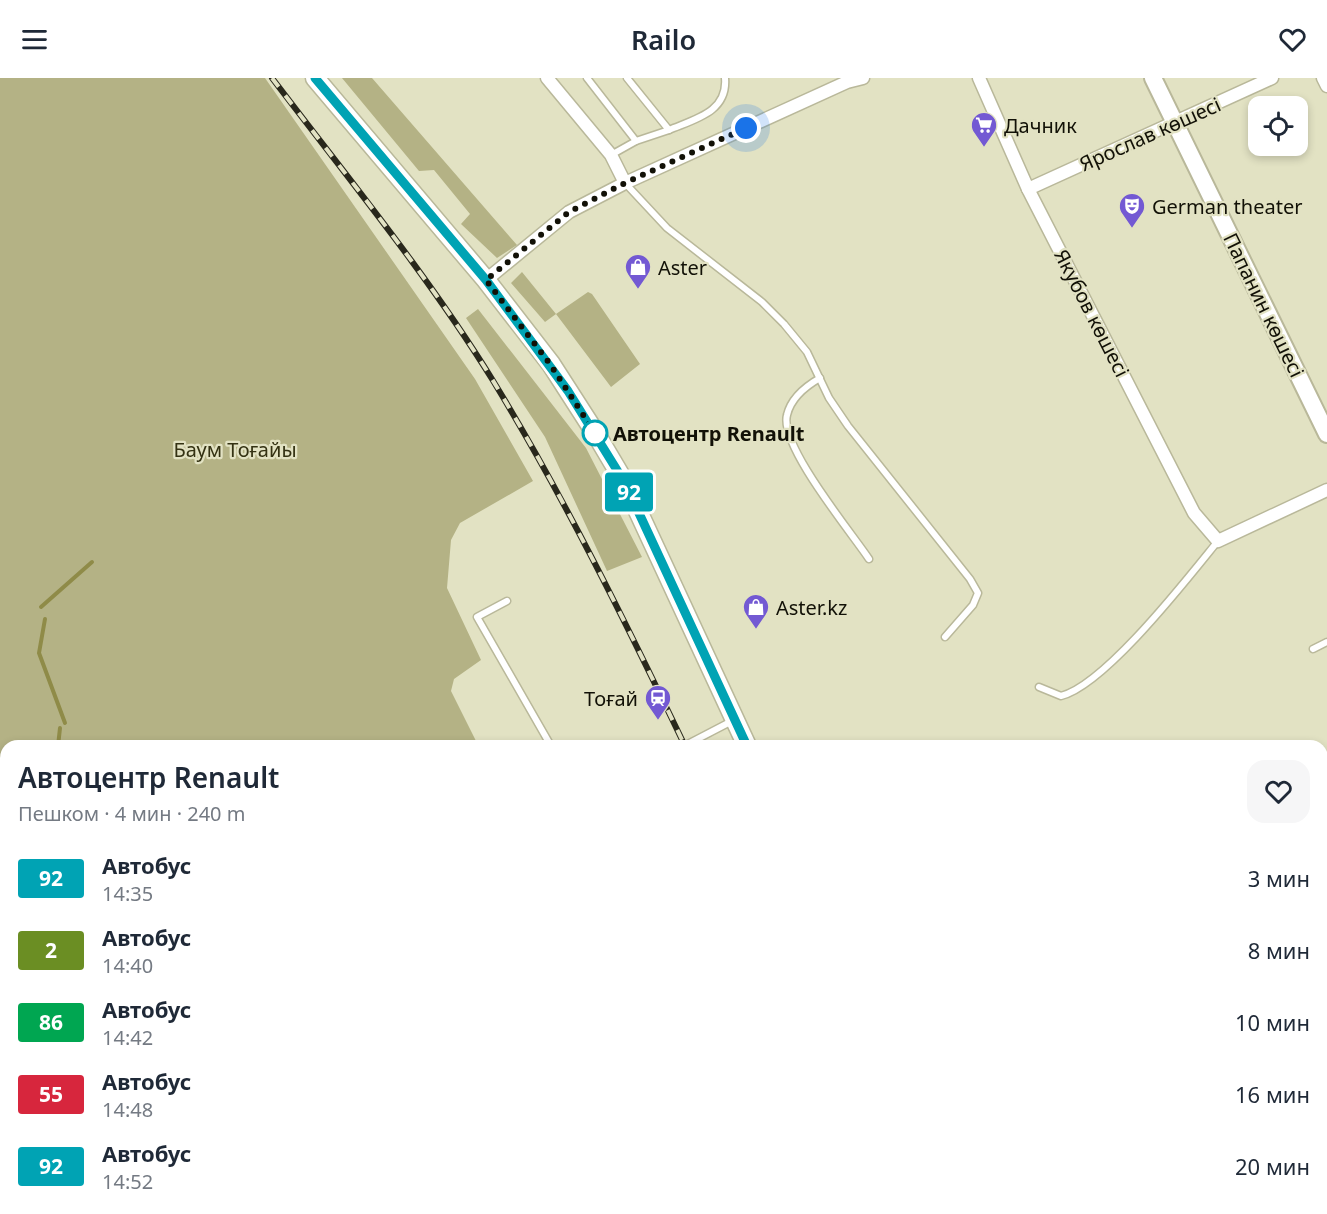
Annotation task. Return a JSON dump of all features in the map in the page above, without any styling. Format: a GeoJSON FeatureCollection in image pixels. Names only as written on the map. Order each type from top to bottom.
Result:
{"type":"FeatureCollection","features":[{"type":"Feature","properties":{"kind":"main road"},"geometry":{"type":"LineString","coordinates":[[315,78],[486,280],[550,364],[625,483],[744,740]]}},
{"type":"Feature","properties":{"kind":"main road","name":"Папанин көшесі"},"geometry":{"type":"LineString","coordinates":[[1153,78],[1327,434]]}},
{"type":"Feature","properties":{"kind":"street"},"geometry":{"type":"LineString","coordinates":[[547,78],[611,155],[625,183]]}},
{"type":"Feature","properties":{"kind":"street"},"geometry":{"type":"LineString","coordinates":[[486,280],[569,212],[625,183],[847,82],[863,78]]}},
{"type":"Feature","properties":{"kind":"street","name":"Якубов көшесі"},"geometry":{"type":"LineString","coordinates":[[979,78],[1028,189],[1194,513],[1218,541]]}},
{"type":"Feature","properties":{"kind":"street","name":"Ярослав көшесі"},"geometry":{"type":"LineString","coordinates":[[1028,189],[1272,78]]}},
{"type":"Feature","properties":{"kind":"street"},"geometry":{"type":"LineString","coordinates":[[1323,78],[1327,86]]}},
{"type":"Feature","properties":{"kind":"street"},"geometry":{"type":"LineString","coordinates":[[1218,541],[1327,490]]}},
{"type":"Feature","properties":{"kind":"lane"},"geometry":{"type":"LineString","coordinates":[[587,78],[636,141]]}},
{"type":"Feature","properties":{"kind":"lane"},"geometry":{"type":"LineString","coordinates":[[627,78],[669,130]]}},
{"type":"Feature","properties":{"kind":"lane"},"geometry":{"type":"LineString","coordinates":[[611,155],[636,141],[706,115],[721,103],[726,91],[725,78]]}},
{"type":"Feature","properties":{"kind":"lane"},"geometry":{"type":"LineString","coordinates":[[625,183],[667,228],[762,302],[784,324],[807,352],[848,426],[970,579],[978,593],[973,606],[945,637]]}},
{"type":"Feature","properties":{"kind":"lane"},"geometry":{"type":"LineString","coordinates":[[820,378],[805,386],[794,400],[786,416],[789,435],[799,459],[869,559]]}},
{"type":"Feature","properties":{"kind":"lane"},"geometry":{"type":"LineString","coordinates":[[1039,687],[1061,696],[1083,687],[1097,677],[1163,607],[1218,541]]}},
{"type":"Feature","properties":{"kind":"lane"},"geometry":{"type":"LineString","coordinates":[[507,601],[477,617],[548,740]]}},
{"type":"Feature","properties":{"kind":"lane"},"geometry":{"type":"LineString","coordinates":[[1313,649],[1327,642]]}},
{"type":"Feature","properties":{"kind":"lane"},"geometry":{"type":"LineString","coordinates":[[696,740],[735,720]]}},
{"type":"Feature","properties":{"kind":"green space","name":"Баум Тоғайы"},"geometry":{"type":"Polygon","coordinates":[[[0,78],[265,78],[475,379],[533,481],[460,523],[451,540],[447,588],[481,660],[454,679],[451,691],[476,740],[0,740],[0,78]]]}},
{"type":"Feature","properties":{"kind":"green space"},"geometry":{"type":"Polygon","coordinates":[[[342,78],[372,78],[517,245],[497,258],[461,224],[470,214],[434,170],[419,171],[342,78]]]}},
{"type":"Feature","properties":{"kind":"green space"},"geometry":{"type":"Polygon","coordinates":[[[522,272],[556,314],[545,322],[511,283],[522,272]]]}},
{"type":"Feature","properties":{"kind":"green space"},"geometry":{"type":"Polygon","coordinates":[[[588,292],[592,294],[640,364],[611,387],[556,314],[588,292]]]}},
{"type":"Feature","properties":{"kind":"green space"},"geometry":{"type":"Polygon","coordinates":[[[478,309],[586,448],[642,557],[607,571],[545,437],[466,318],[478,309]]]}},
{"type":"Feature","properties":{"kind":"waterway"},"geometry":{"type":"LineString","coordinates":[[41,607],[92,562]]}},
{"type":"Feature","properties":{"kind":"waterway"},"geometry":{"type":"LineString","coordinates":[[45,619],[39,653],[65,723]]}},
{"type":"Feature","properties":{"kind":"waterway"},"geometry":{"type":"LineString","coordinates":[[59,740],[60,728]]}},
{"type":"Feature","properties":{"kind":"railway"},"geometry":{"type":"LineString","coordinates":[[272,78],[414,264],[492,379],[569,514],[682,740]]}},
{"type":"Feature","properties":{"kind":"bus line","name":"92"},"geometry":{"type":"LineString","coordinates":[[315,78],[486,280],[550,364],[596,434],[625,483],[744,740]]}},
{"type":"Feature","properties":{"kind":"place","name":"Дачник"},"geometry":{"type":"Point","coordinates":[984,148]}},
{"type":"Feature","properties":{"kind":"place","name":"German theater"},"geometry":{"type":"Point","coordinates":[1132,229]}},
{"type":"Feature","properties":{"kind":"place","name":"Aster"},"geometry":{"type":"Point","coordinates":[638,290]}},
{"type":"Feature","properties":{"kind":"place","name":"Автоцентр Renault"},"geometry":{"type":"Point","coordinates":[595,433]}},
{"type":"Feature","properties":{"kind":"place","name":"Aster.kz"},"geometry":{"type":"Point","coordinates":[756,630]}},
{"type":"Feature","properties":{"kind":"place","name":"Тоғай"},"geometry":{"type":"Point","coordinates":[658,721]}},
{"type":"Feature","properties":{"kind":"route"},"geometry":{"type":"LineString","coordinates":[[595,433],[550,364],[486,280],[510,258],[569,212],[625,183],[746,128]]}}]}
